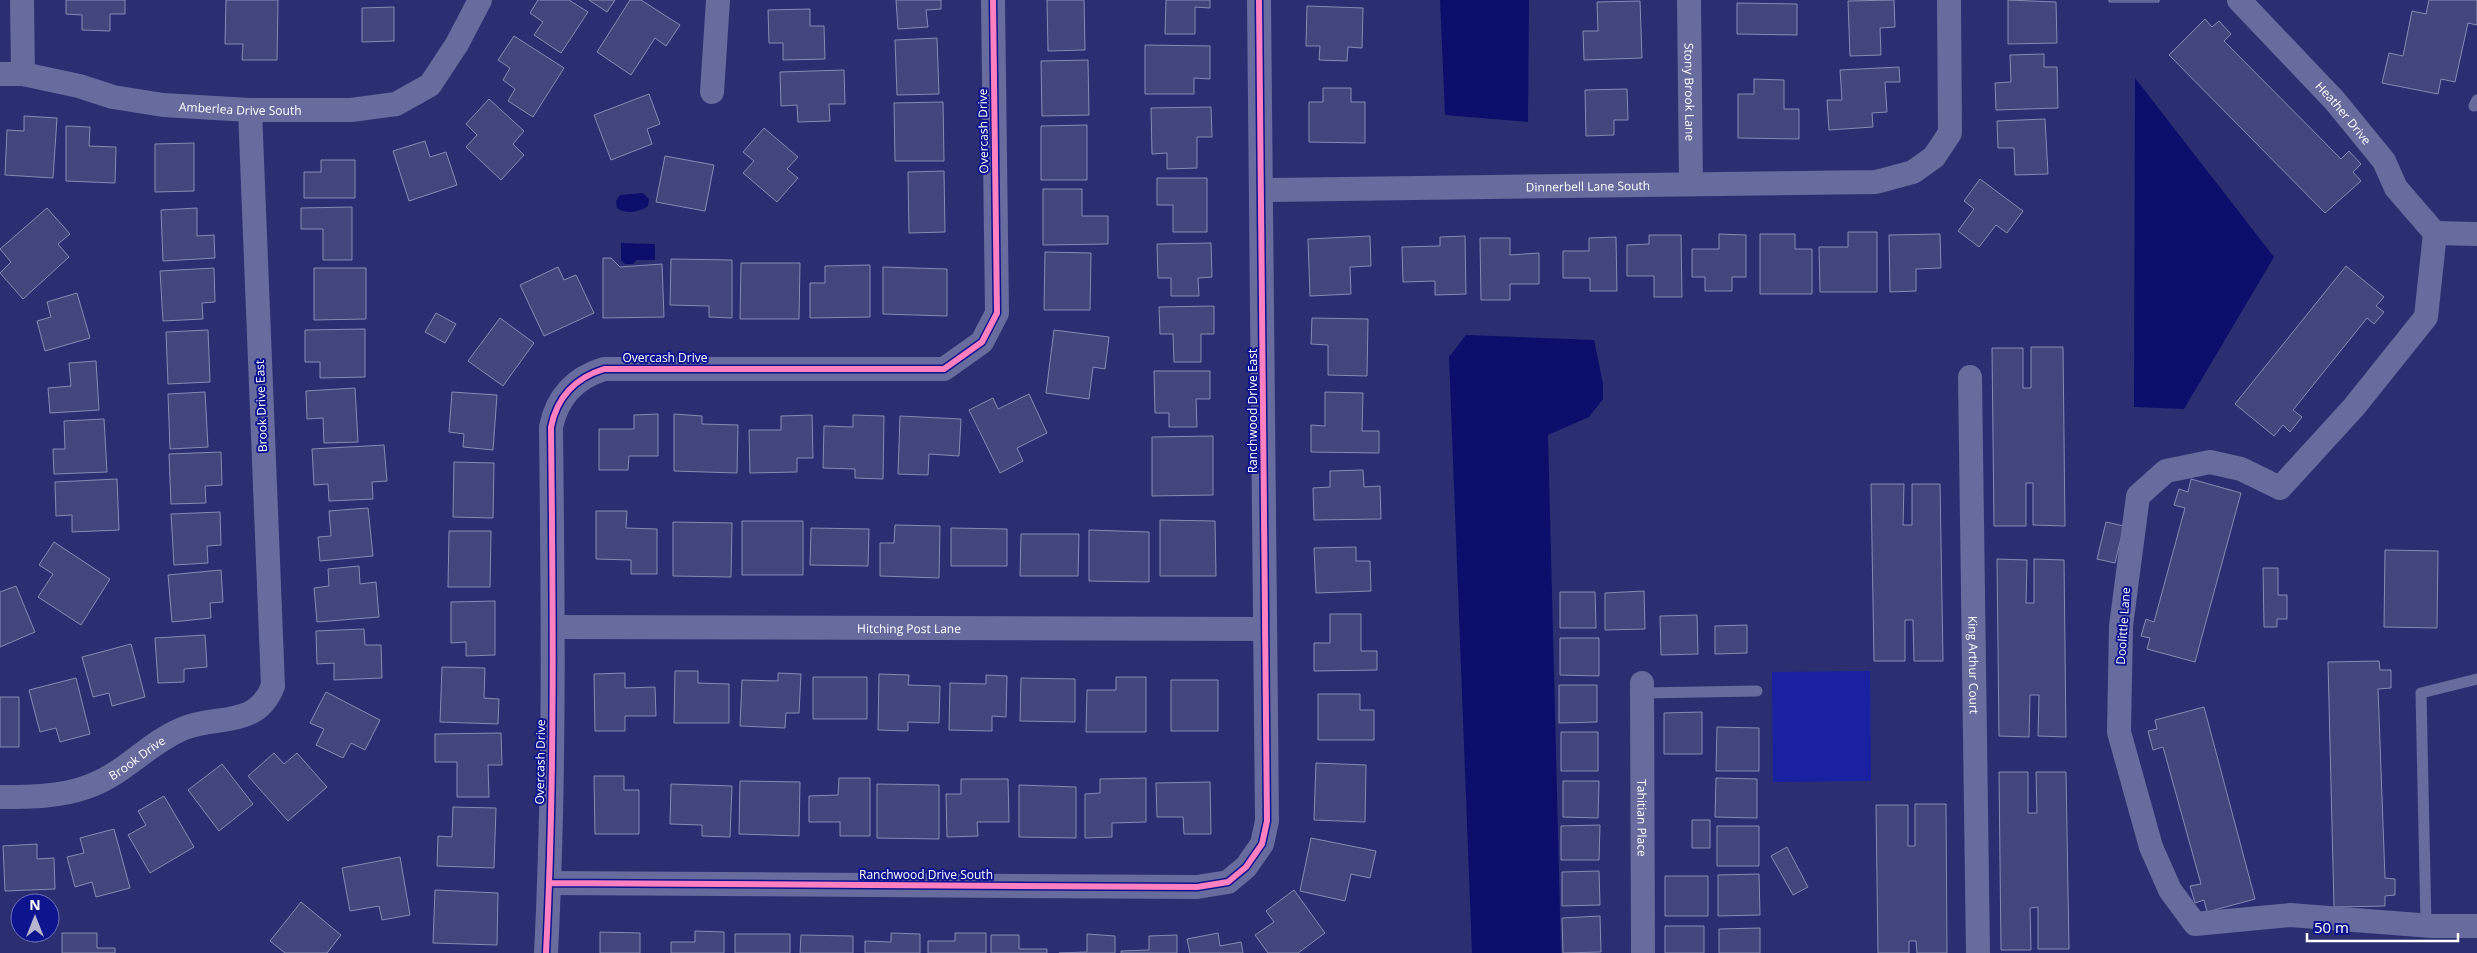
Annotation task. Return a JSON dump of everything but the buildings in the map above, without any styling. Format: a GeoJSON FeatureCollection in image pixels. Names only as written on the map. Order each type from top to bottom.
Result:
{"type":"FeatureCollection","features":[{"type":"Feature","properties":{"kind":"street"},"geometry":{"type":"LineString","coordinates":[[11,74],[22,0]]}},
{"type":"Feature","properties":{"kind":"street","name":"Amberlea Drive South"},"geometry":{"type":"LineString","coordinates":[[11,74],[80,86],[112,97],[163,104],[250,110],[350,110],[396,104],[430,85],[457,44],[480,0]]}},
{"type":"Feature","properties":{"kind":"street"},"geometry":{"type":"LineString","coordinates":[[712,92],[718,0]]}},
{"type":"Feature","properties":{"kind":"street","name":"Overcash Drive"},"geometry":{"type":"LineString","coordinates":[[546,953],[553,627],[551,427],[556,408],[575,383],[595,372],[617,368],[944,369],[982,342],[997,313],[992,0]]}},
{"type":"Feature","properties":{"kind":"street","name":"Ranchwood Drive East"},"geometry":{"type":"LineString","coordinates":[[1258,0],[1262,190],[1267,821]]}},
{"type":"Feature","properties":{"kind":"street","name":"Stony Brook Lane"},"geometry":{"type":"LineString","coordinates":[[1689,0],[1691,184]]}},
{"type":"Feature","properties":{"kind":"street","name":"Dinnerbell Lane South"},"geometry":{"type":"LineString","coordinates":[[1262,190],[1876,182],[1913,172],[1934,157],[1950,133],[1949,0]]}},
{"type":"Feature","properties":{"kind":"street","name":"Heather Drive"},"geometry":{"type":"LineString","coordinates":[[2239,0],[2335,101],[2384,161],[2396,188],[2435,233]]}},
{"type":"Feature","properties":{"kind":"street","name":"Brook Drive East"},"geometry":{"type":"LineString","coordinates":[[250,110],[273,680],[266,700]]}},
{"type":"Feature","properties":{"kind":"street"},"geometry":{"type":"LineString","coordinates":[[2435,233],[2477,234]]}},
{"type":"Feature","properties":{"kind":"street","name":"Doolittle Lane"},"geometry":{"type":"LineString","coordinates":[[2435,233],[2426,317],[2354,407],[2280,488],[2240,469],[2210,462],[2166,471],[2138,496],[2121,626],[2119,732],[2152,847],[2170,890],[2195,924],[2290,915],[2426,925],[2477,926]]}},
{"type":"Feature","properties":{"kind":"street","name":"King Arthur Court"},"geometry":{"type":"LineString","coordinates":[[1970,377],[1978,953]]}},
{"type":"Feature","properties":{"kind":"street","name":"Hitching Post Lane"},"geometry":{"type":"LineString","coordinates":[[553,627],[1265,629]]}},
{"type":"Feature","properties":{"kind":"street","name":"Tahitian Place"},"geometry":{"type":"LineString","coordinates":[[1642,688],[1643,953]]}},
{"type":"Feature","properties":{"kind":"street","name":"Brook Drive"},"geometry":{"type":"LineString","coordinates":[[0,797],[56,795],[101,782],[166,737],[182,729],[202,722],[248,714],[256,711],[266,700]]}},
{"type":"Feature","properties":{"kind":"street","name":"Ranchwood Drive South"},"geometry":{"type":"LineString","coordinates":[[549,883],[1197,887],[1228,882],[1246,867],[1262,844],[1267,821]]}},
{"type":"Feature","properties":{"kind":"lane"},"geometry":{"type":"LineString","coordinates":[[2426,925],[2421,693],[2477,679]]}},
{"type":"Feature","properties":{"kind":"lane"},"geometry":{"type":"LineString","coordinates":[[1642,688],[1757,691]]}},
{"type":"Feature","properties":{"kind":"shaded area"},"geometry":{"type":"Polygon","coordinates":[[[1440,0],[1529,0],[1528,122],[1445,115],[1440,0]]]}},
{"type":"Feature","properties":{"kind":"shaded area"},"geometry":{"type":"Polygon","coordinates":[[[2135,78],[2274,257],[2184,409],[2134,407],[2135,78]]]}},
{"type":"Feature","properties":{"kind":"shaded area"},"geometry":{"type":"Polygon","coordinates":[[[643,193],[649,199],[648,206],[645,208],[628,212],[617,208],[616,201],[620,195],[643,193]]]}},
{"type":"Feature","properties":{"kind":"shaded area"},"geometry":{"type":"Polygon","coordinates":[[[621,243],[655,244],[655,260],[637,260],[633,264],[625,264],[621,260],[621,243]]]}},
{"type":"Feature","properties":{"kind":"shaded area"},"geometry":{"type":"Polygon","coordinates":[[[1466,335],[1594,340],[1603,384],[1603,399],[1589,417],[1548,435],[1561,953],[1472,953],[1449,357],[1466,335]]]}},
{"type":"Feature","properties":{"kind":"shaded area"},"geometry":{"type":"Polygon","coordinates":[[[1870,671],[1871,781],[1773,782],[1772,672],[1870,671]]]}},
{"type":"Feature","properties":{"kind":"cycle path"},"geometry":{"type":"LineString","coordinates":[[546,953],[552,756],[551,427],[558,407],[576,383],[604,369],[944,369],[982,342],[997,313],[993,0]]}},
{"type":"Feature","properties":{"kind":"cycle path"},"geometry":{"type":"LineString","coordinates":[[549,883],[1197,887],[1228,882],[1246,867],[1262,844],[1267,821],[1259,0]]}}]}
